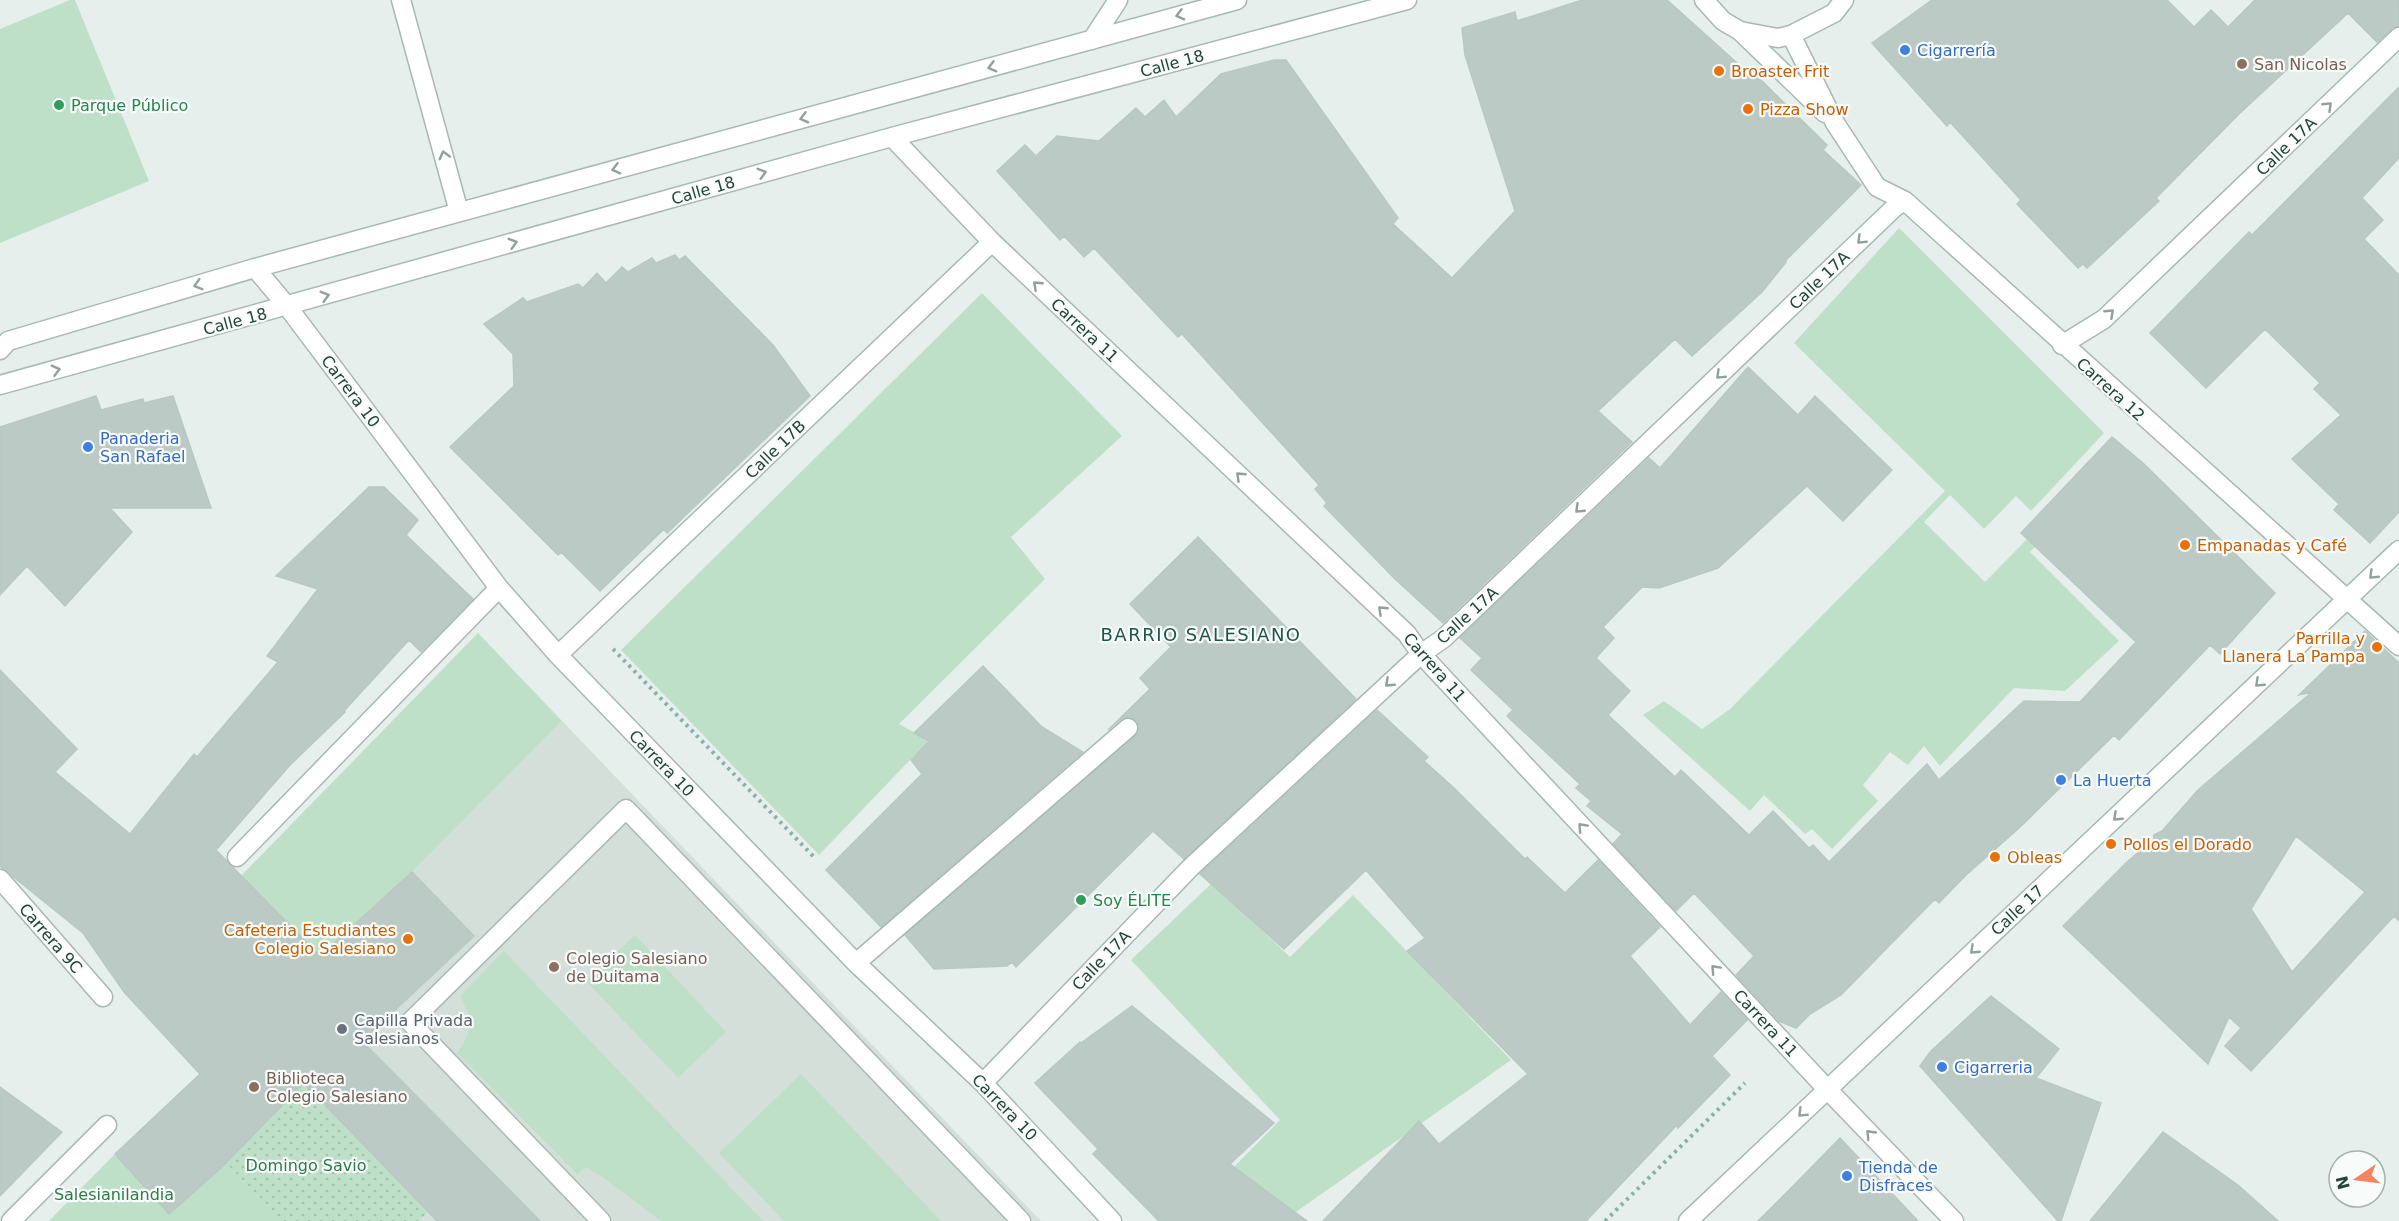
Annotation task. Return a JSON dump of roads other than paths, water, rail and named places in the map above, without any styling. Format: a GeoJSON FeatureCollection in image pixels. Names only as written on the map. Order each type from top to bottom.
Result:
{"type":"FeatureCollection","features":[{"type":"Feature","properties":{"kind":"street"},"geometry":{"type":"LineString","coordinates":[[401,0],[459,212]]}},
{"type":"Feature","properties":{"kind":"street"},"geometry":{"type":"LineString","coordinates":[[1092,40],[1118,0]]}},
{"type":"Feature","properties":{"kind":"street"},"geometry":{"type":"LineString","coordinates":[[0,350],[8,341],[255,268],[1237,0]]}},
{"type":"Feature","properties":{"kind":"street","name":"Calle 18"},"geometry":{"type":"LineString","coordinates":[[0,385],[892,137],[1407,0]]}},
{"type":"Feature","properties":{"kind":"street","name":"Carrera 12"},"geometry":{"type":"LineString","coordinates":[[1704,0],[1723,21],[1740,31],[1835,123]]}},
{"type":"Feature","properties":{"kind":"street"},"geometry":{"type":"LineString","coordinates":[[1740,31],[1778,38],[1791,35],[1834,13],[1844,0]]}},
{"type":"Feature","properties":{"kind":"street","name":"Carrera 12"},"geometry":{"type":"LineString","coordinates":[[1791,35],[1835,123],[1877,187],[1905,201],[2062,345],[2399,646]]}},
{"type":"Feature","properties":{"kind":"street","name":"Calle 17A"},"geometry":{"type":"LineString","coordinates":[[2062,345],[2104,319],[2399,38]]}},
{"type":"Feature","properties":{"kind":"street","name":"Carrera 11"},"geometry":{"type":"LineString","coordinates":[[892,137],[992,242],[1407,634],[1421,654],[1827,1089],[1954,1221]]}},
{"type":"Feature","properties":{"kind":"street","name":"Calle 17A"},"geometry":{"type":"LineString","coordinates":[[982,1083],[1190,868],[1421,654],[1444,639],[1895,207],[1905,201]]}},
{"type":"Feature","properties":{"kind":"street","name":"Calle 17B"},"geometry":{"type":"LineString","coordinates":[[558,655],[992,242]]}},
{"type":"Feature","properties":{"kind":"street","name":"Carrera 10"},"geometry":{"type":"LineString","coordinates":[[255,268],[287,306],[499,588],[558,655],[856,963],[982,1083],[1112,1221]]}},
{"type":"Feature","properties":{"kind":"street","name":"Calle 17"},"geometry":{"type":"LineString","coordinates":[[1688,1221],[2399,550]]}},
{"type":"Feature","properties":{"kind":"street"},"geometry":{"type":"LineString","coordinates":[[237,857],[499,588]]}},
{"type":"Feature","properties":{"kind":"street"},"geometry":{"type":"LineString","coordinates":[[856,963],[1128,728]]}},
{"type":"Feature","properties":{"kind":"street"},"geometry":{"type":"LineString","coordinates":[[601,1221],[410,1022],[626,809],[1021,1221]]}},
{"type":"Feature","properties":{"kind":"street","name":"Carrera 9C"},"geometry":{"type":"LineString","coordinates":[[0,879],[103,998]]}},
{"type":"Feature","properties":{"kind":"street"},"geometry":{"type":"LineString","coordinates":[[11,1221],[107,1125]]}},
{"type":"Feature","properties":{"kind":"place","name":"Cigarrería"},"geometry":{"type":"Point","coordinates":[1905,50]}},
{"type":"Feature","properties":{"kind":"place","name":"San Nicolas"},"geometry":{"type":"Point","coordinates":[2242,64]}},
{"type":"Feature","properties":{"kind":"place","name":"Broaster Frit"},"geometry":{"type":"Point","coordinates":[1719,71]}},
{"type":"Feature","properties":{"kind":"place","name":"Parque Público"},"geometry":{"type":"Point","coordinates":[59,105]}},
{"type":"Feature","properties":{"kind":"place","name":"Pizza Show"},"geometry":{"type":"Point","coordinates":[1748,109]}},
{"type":"Feature","properties":{"kind":"place","name":"Panaderia San Rafael"},"geometry":{"type":"Point","coordinates":[88,447]}},
{"type":"Feature","properties":{"kind":"place","name":"Empanadas y Café"},"geometry":{"type":"Point","coordinates":[2185,545]}},
{"type":"Feature","properties":{"kind":"place","name":"Parrilla y Llanera La Pampa"},"geometry":{"type":"Point","coordinates":[2377,647]}},
{"type":"Feature","properties":{"kind":"place","name":"La Huerta"},"geometry":{"type":"Point","coordinates":[2061,780]}},
{"type":"Feature","properties":{"kind":"place","name":"Pollos el Dorado"},"geometry":{"type":"Point","coordinates":[2111,844]}},
{"type":"Feature","properties":{"kind":"place","name":"Obleas"},"geometry":{"type":"Point","coordinates":[1995,857]}},
{"type":"Feature","properties":{"kind":"place","name":"Soy ÉLITE"},"geometry":{"type":"Point","coordinates":[1081,900]}},
{"type":"Feature","properties":{"kind":"place","name":"Cafeteria Estudiantes Colegio Salesiano"},"geometry":{"type":"Point","coordinates":[408,939]}},
{"type":"Feature","properties":{"kind":"place","name":"Colegio Salesiano de Duitama"},"geometry":{"type":"Point","coordinates":[554,967]}},
{"type":"Feature","properties":{"kind":"place","name":"Capilla Privada Salesianos"},"geometry":{"type":"Point","coordinates":[342,1029]}},
{"type":"Feature","properties":{"kind":"place","name":"Cigarreria"},"geometry":{"type":"Point","coordinates":[1942,1067]}},
{"type":"Feature","properties":{"kind":"place","name":"Biblioteca Colegio Salesiano"},"geometry":{"type":"Point","coordinates":[254,1087]}},
{"type":"Feature","properties":{"kind":"place","name":"Tienda de Disfraces"},"geometry":{"type":"Point","coordinates":[1847,1176]}},
{"type":"Feature","properties":{"kind":"district","name":"BARRIO SALESIANO"},"geometry":{"type":"Point","coordinates":[1201,635]}},
{"type":"Feature","properties":{"kind":"park label","name":"Domingo Savio"},"geometry":{"type":"Point","coordinates":[306,1165]}},
{"type":"Feature","properties":{"kind":"park label","name":"Salesianilandia"},"geometry":{"type":"Point","coordinates":[114,1194]}}]}
